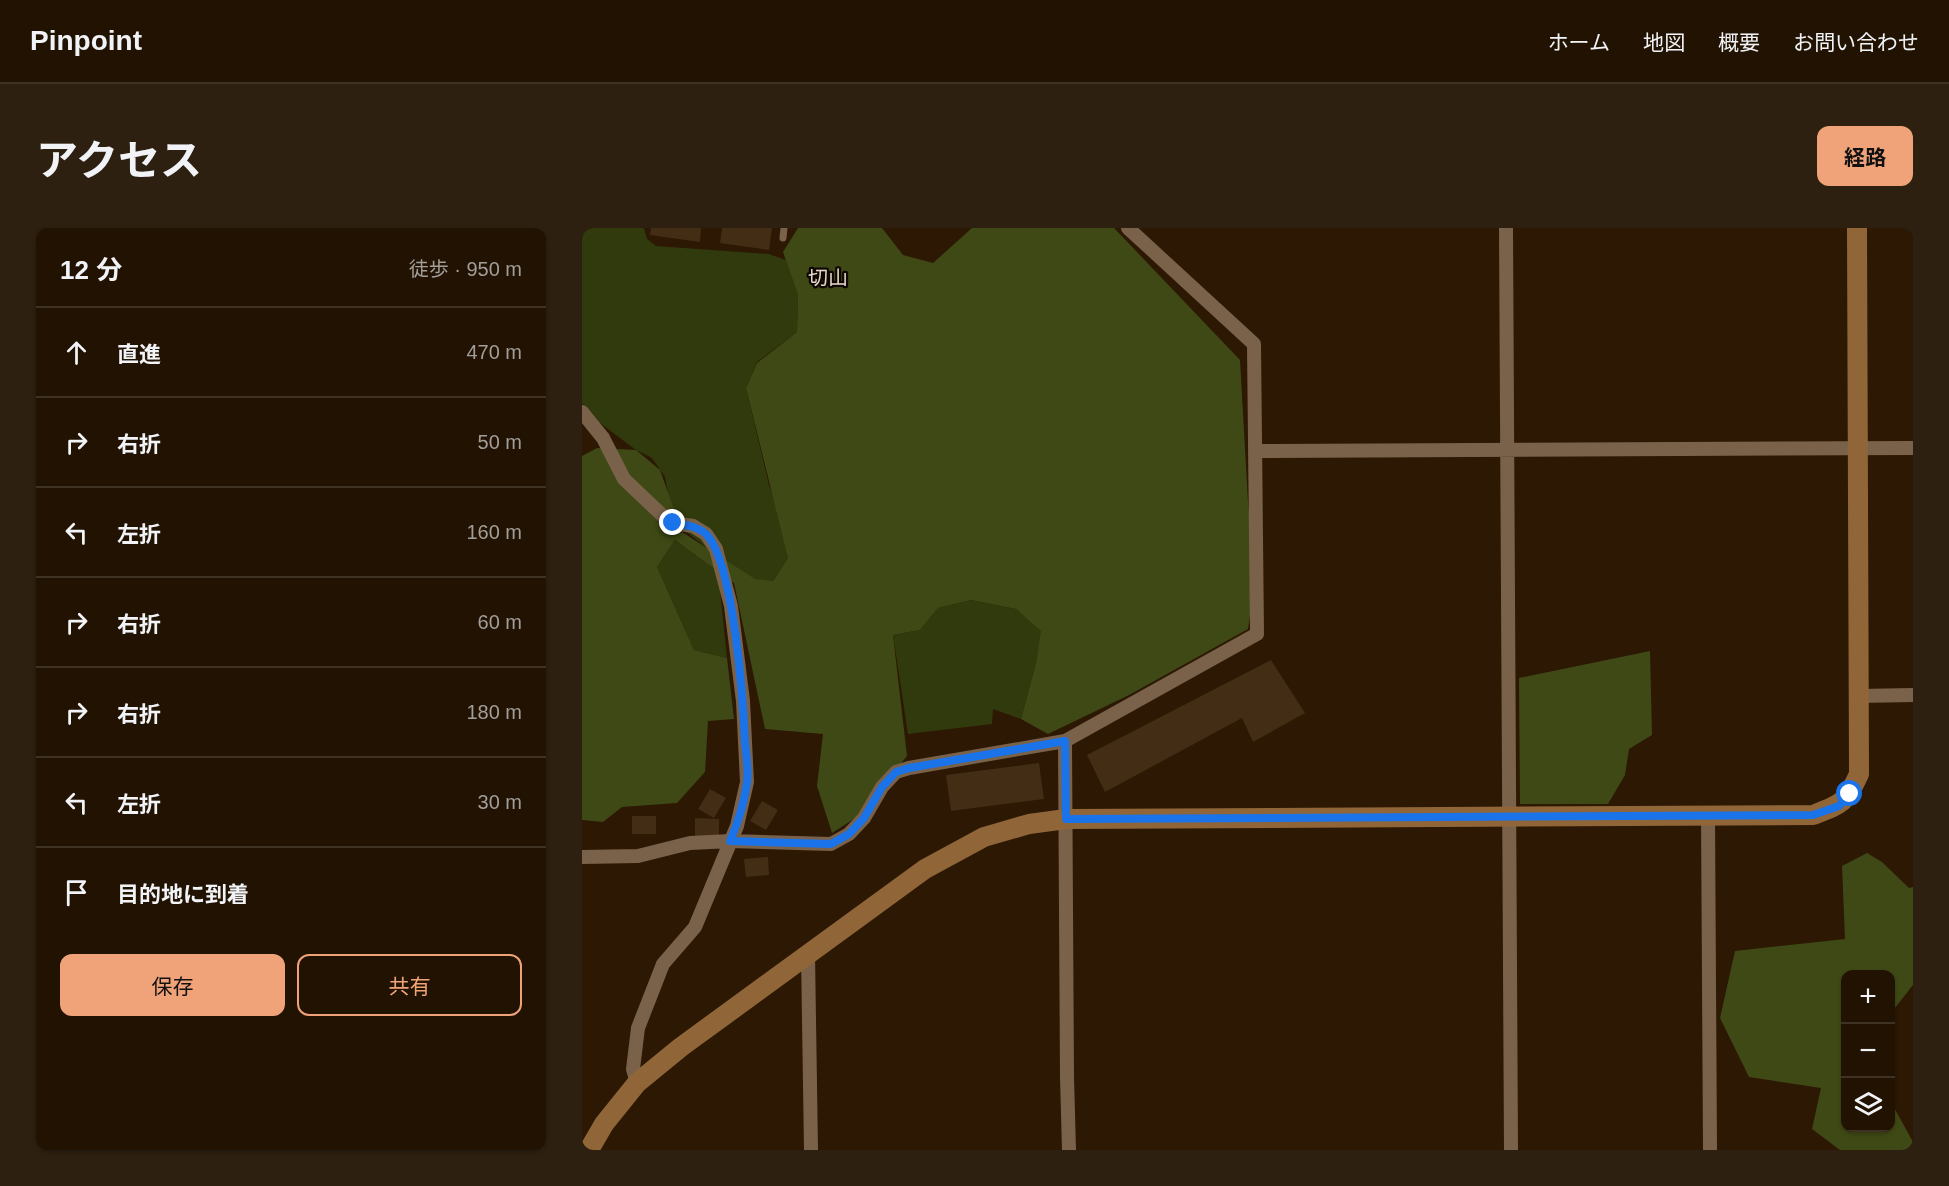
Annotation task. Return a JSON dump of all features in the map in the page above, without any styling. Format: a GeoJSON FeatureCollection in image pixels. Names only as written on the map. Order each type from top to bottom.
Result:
{"type":"FeatureCollection","features":[{"type":"Feature","properties":{"kind":"street"},"geometry":{"type":"LineString","coordinates":[[582,857],[638,856],[690,843],[730,841],[831,844],[849,834],[864,818],[882,787],[896,772],[1065,741],[1257,634],[1254,344],[1128,228]]}},
{"type":"Feature","properties":{"kind":"street"},"geometry":{"type":"LineString","coordinates":[[1506,228],[1511,1150]]}},
{"type":"Feature","properties":{"kind":"street"},"geometry":{"type":"LineString","coordinates":[[589,1150],[604,1124],[637,1083],[681,1047],[925,869],[984,837],[1029,824],[1066,819],[1813,815],[1839,806],[1850,794],[1859,774],[1857,228]]}},
{"type":"Feature","properties":{"kind":"street"},"geometry":{"type":"LineString","coordinates":[[582,412],[603,438],[624,479],[662,515],[673,523],[693,526],[706,534],[717,549],[731,606],[743,701],[747,782],[737,826],[695,927],[663,964],[638,1028],[633,1069],[637,1083]]}},
{"type":"Feature","properties":{"kind":"street"},"geometry":{"type":"LineString","coordinates":[[1255,451],[1913,448]]}},
{"type":"Feature","properties":{"kind":"street"},"geometry":{"type":"LineString","coordinates":[[1859,696],[1913,695]]}},
{"type":"Feature","properties":{"kind":"street"},"geometry":{"type":"LineString","coordinates":[[1065,741],[1069,1150]]}},
{"type":"Feature","properties":{"kind":"street"},"geometry":{"type":"LineString","coordinates":[[1708,815],[1710,1150]]}},
{"type":"Feature","properties":{"kind":"street"},"geometry":{"type":"LineString","coordinates":[[808,954],[811,1150]]}},
{"type":"Feature","properties":{"kind":"lane"},"geometry":{"type":"LineString","coordinates":[[783,228],[783,238]]}},
{"type":"Feature","properties":{"kind":"green space"},"geometry":{"type":"Polygon","coordinates":[[[582,228],[644,228],[647,239],[656,246],[769,254],[786,260],[798,295],[797,332],[757,362],[746,388],[769,485],[783,523],[788,558],[773,581],[749,579],[673,521],[665,477],[652,458],[636,450],[600,423],[582,404],[582,228]]]}},
{"type":"Feature","properties":{"kind":"green space"},"geometry":{"type":"Polygon","coordinates":[[[798,228],[882,228],[903,255],[933,263],[972,228],[1114,228],[1240,360],[1255,580],[1248,629],[1129,695],[1048,734],[1021,719],[1036,663],[1041,631],[1016,609],[971,600],[938,608],[920,630],[893,635],[907,756],[860,815],[832,833],[817,786],[823,734],[765,729],[734,583],[675,540],[657,567],[694,650],[727,658],[734,719],[708,721],[705,772],[677,803],[622,807],[603,822],[582,820],[582,456],[597,448],[636,450],[660,470],[682,532],[755,579],[773,581],[788,558],[746,388],[757,363],[797,332],[798,295],[783,252],[798,228]]]}},
{"type":"Feature","properties":{"kind":"green space"},"geometry":{"type":"Polygon","coordinates":[[[675,540],[718,571],[727,658],[694,650],[657,567],[675,540]]]}},
{"type":"Feature","properties":{"kind":"green space"},"geometry":{"type":"Polygon","coordinates":[[[971,600],[1016,609],[1042,631],[1021,719],[993,709],[992,724],[908,734],[893,635],[920,630],[938,608],[971,600]]]}},
{"type":"Feature","properties":{"kind":"green space"},"geometry":{"type":"Polygon","coordinates":[[[1650,651],[1652,735],[1629,749],[1625,775],[1608,804],[1520,804],[1519,678],[1650,651]]]}},
{"type":"Feature","properties":{"kind":"green space"},"geometry":{"type":"Polygon","coordinates":[[[1867,853],[1882,862],[1909,888],[1913,887],[1913,985],[1895,1008],[1895,970],[1841,970],[1841,1132],[1895,1132],[1895,1109],[1913,1142],[1913,1150],[1840,1150],[1812,1129],[1821,1088],[1749,1077],[1720,1018],[1735,951],[1845,939],[1842,866],[1867,853]]]}},
{"type":"Feature","properties":{"kind":"building"},"geometry":{"type":"Polygon","coordinates":[[[651,228],[701,228],[700,242],[650,235],[651,228]]]}},
{"type":"Feature","properties":{"kind":"building"},"geometry":{"type":"Polygon","coordinates":[[[722,228],[772,228],[769,250],[720,243],[722,228]]]}},
{"type":"Feature","properties":{"kind":"building"},"geometry":{"type":"Polygon","coordinates":[[[1271,660],[1305,713],[1253,742],[1242,718],[1105,792],[1087,755],[1271,660]]]}},
{"type":"Feature","properties":{"kind":"building"},"geometry":{"type":"Polygon","coordinates":[[[1039,763],[1044,799],[951,811],[946,775],[1039,763]]]}},
{"type":"Feature","properties":{"kind":"building"},"geometry":{"type":"Polygon","coordinates":[[[710,789],[726,798],[714,818],[698,809],[710,789]]]}},
{"type":"Feature","properties":{"kind":"building"},"geometry":{"type":"Polygon","coordinates":[[[762,801],[778,810],[766,830],[750,821],[762,801]]]}},
{"type":"Feature","properties":{"kind":"building"},"geometry":{"type":"Polygon","coordinates":[[[632,816],[656,816],[656,834],[632,834],[632,816]]]}},
{"type":"Feature","properties":{"kind":"building"},"geometry":{"type":"Polygon","coordinates":[[[695,818],[719,819],[719,836],[695,836],[695,818]]]}},
{"type":"Feature","properties":{"kind":"building"},"geometry":{"type":"Polygon","coordinates":[[[768,857],[769,875],[746,877],[744,859],[768,857]]]}},
{"type":"Feature","properties":{"kind":"district","name":"切山"},"geometry":{"type":"Point","coordinates":[828,278]}},
{"type":"Feature","properties":{"kind":"route"},"geometry":{"type":"LineString","coordinates":[[673,523],[693,526],[706,534],[717,549],[731,606],[743,701],[747,782],[737,826],[730,841],[831,844],[849,834],[864,818],[882,787],[896,772],[1065,741],[1066,819],[1813,815],[1839,806],[1850,794]]}}]}
